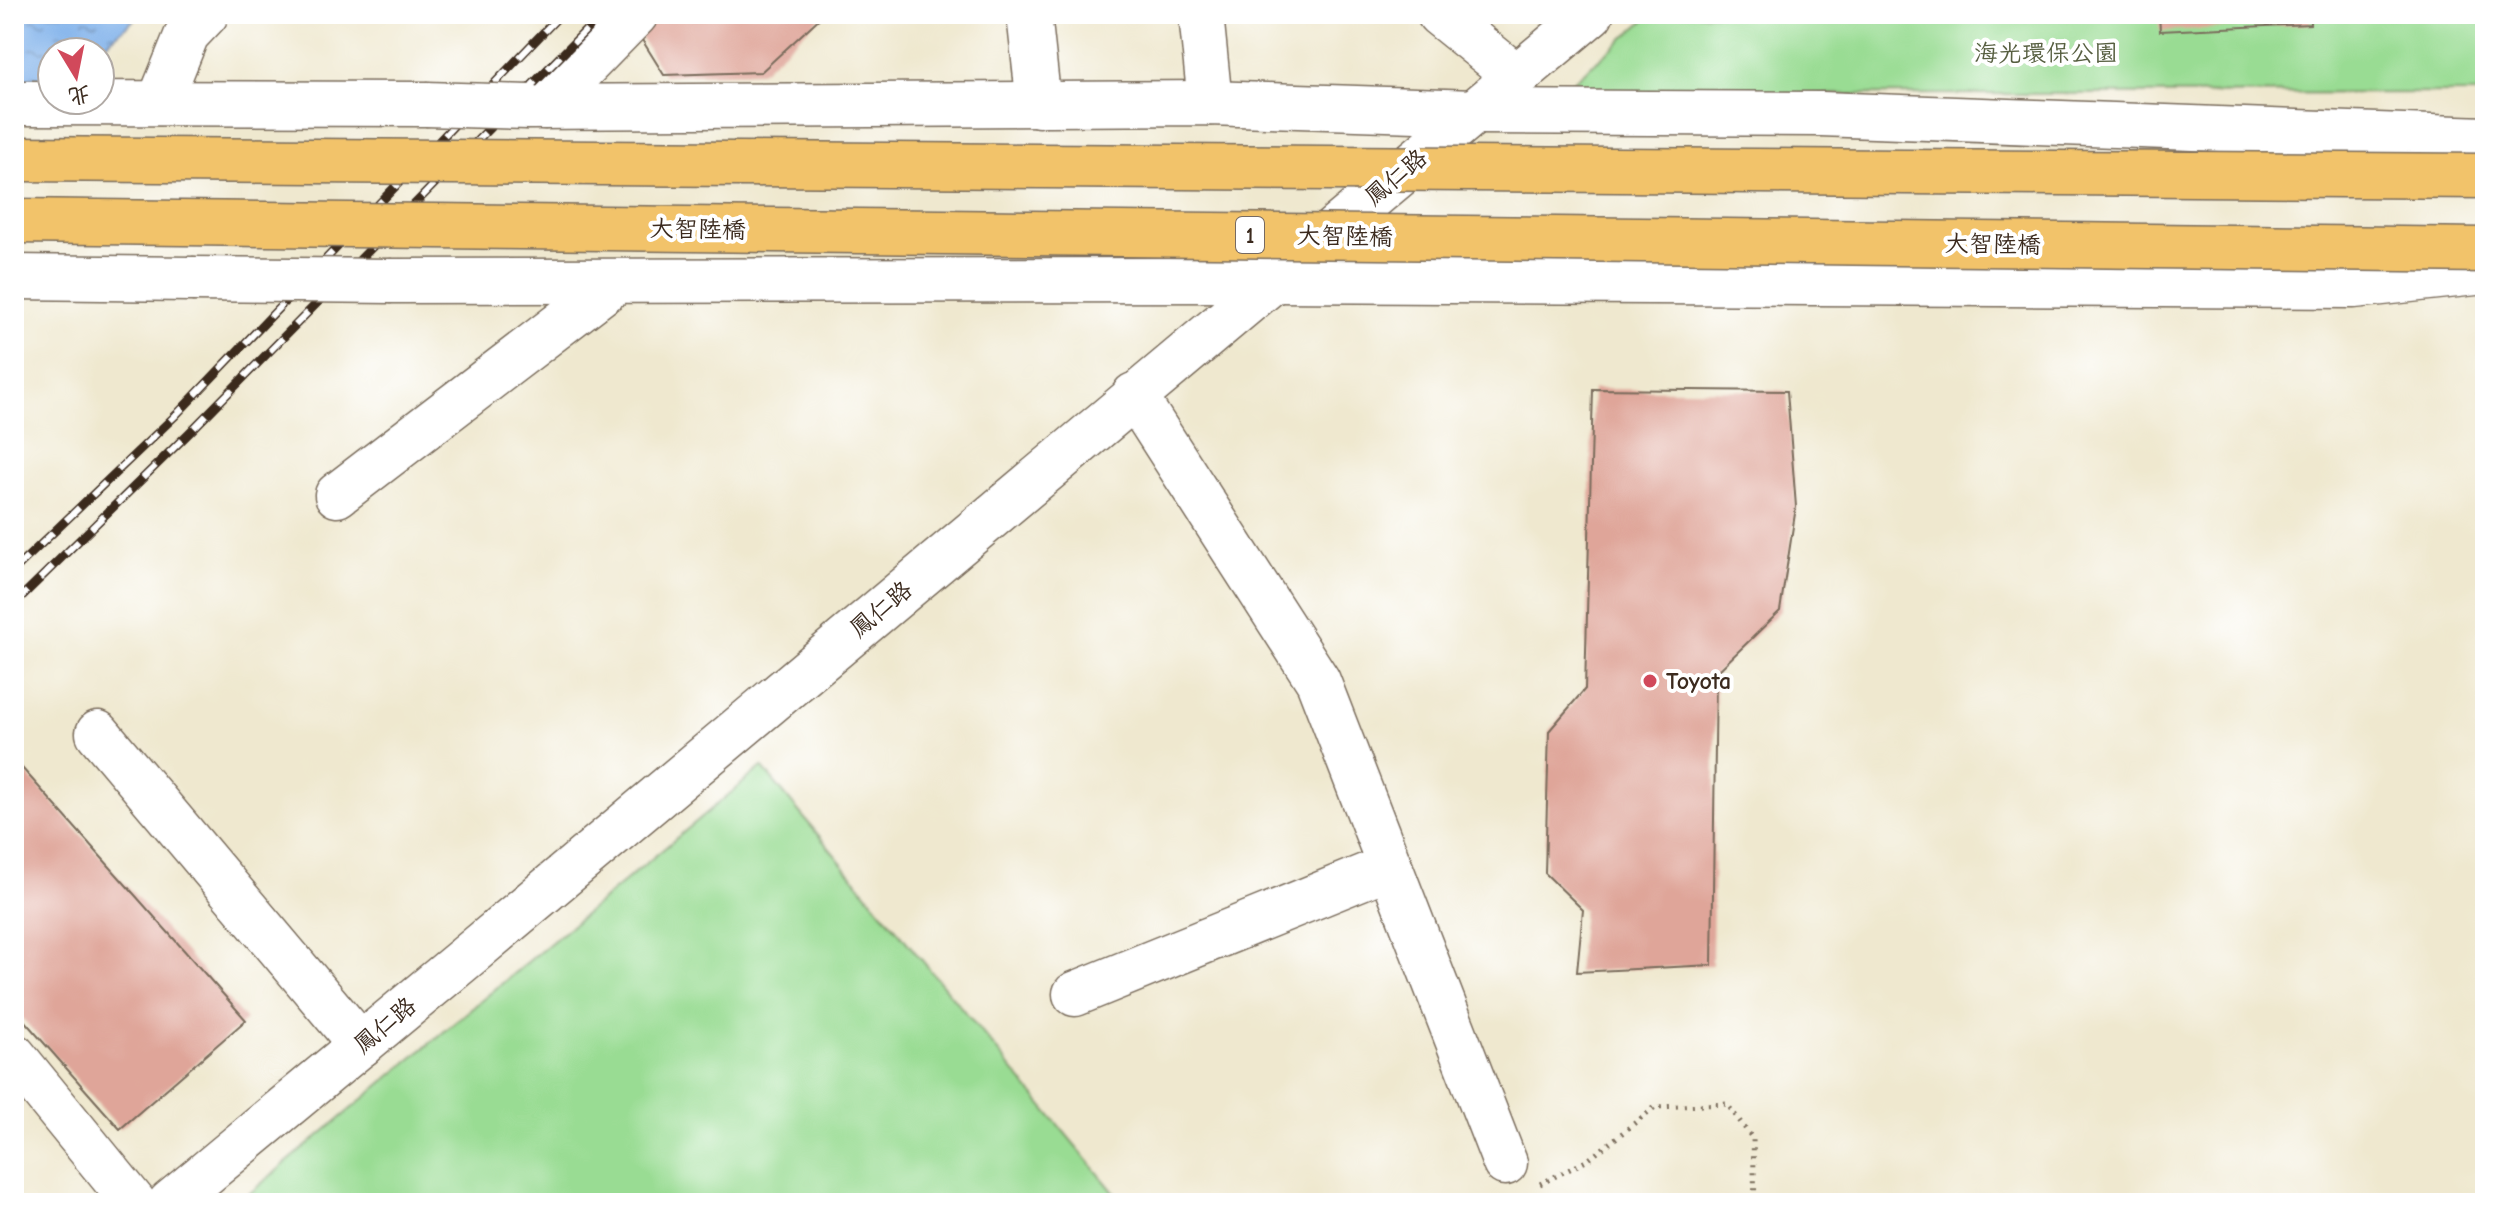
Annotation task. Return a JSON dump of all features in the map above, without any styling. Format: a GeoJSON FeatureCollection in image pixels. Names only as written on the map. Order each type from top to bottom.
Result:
{"type":"FeatureCollection","features":[{"type":"Feature","properties":{"kind":"main road"},"geometry":{"type":"LineString","coordinates":[[14,159],[2485,176]]}},
{"type":"Feature","properties":{"kind":"main road","name":"大智陸橋"},"geometry":{"type":"LineString","coordinates":[[14,221],[2485,250]]}},
{"type":"Feature","properties":{"kind":"street"},"geometry":{"type":"LineString","coordinates":[[138,103],[187,34],[206,14]]}},
{"type":"Feature","properties":{"kind":"street"},"geometry":{"type":"LineString","coordinates":[[537,107],[636,14]]}},
{"type":"Feature","properties":{"kind":"street"},"geometry":{"type":"LineString","coordinates":[[1029,14],[1039,105]]}},
{"type":"Feature","properties":{"kind":"street"},"geometry":{"type":"LineString","coordinates":[[1201,14],[1210,103]]}},
{"type":"Feature","properties":{"kind":"street"},"geometry":{"type":"LineString","coordinates":[[1439,14],[1516,76]]}},
{"type":"Feature","properties":{"kind":"street","name":"鳳仁路"},"geometry":{"type":"LineString","coordinates":[[170,1203],[1591,14]]}},
{"type":"Feature","properties":{"kind":"street"},"geometry":{"type":"LineString","coordinates":[[14,103],[537,107],[1210,103],[1475,112],[1821,114],[2485,139]]}},
{"type":"Feature","properties":{"kind":"street"},"geometry":{"type":"LineString","coordinates":[[14,277],[614,283],[1272,280],[2354,286],[2485,272]]}},
{"type":"Feature","properties":{"kind":"street"},"geometry":{"type":"LineString","coordinates":[[337,495],[614,283]]}},
{"type":"Feature","properties":{"kind":"street"},"geometry":{"type":"LineString","coordinates":[[1134,395],[1318,681],[1505,1163]]}},
{"type":"Feature","properties":{"kind":"street"},"geometry":{"type":"LineString","coordinates":[[98,733],[361,1045]]}},
{"type":"Feature","properties":{"kind":"street"},"geometry":{"type":"LineString","coordinates":[[1075,994],[1390,866]]}},
{"type":"Feature","properties":{"kind":"street"},"geometry":{"type":"LineString","coordinates":[[14,1056],[134,1203]]}},
{"type":"Feature","properties":{"kind":"path"},"geometry":{"type":"LineString","coordinates":[[1505,1163],[1514,1187],[1534,1187],[1588,1160],[1655,1107],[1727,1104],[1753,1139],[1755,1203]]}},
{"type":"Feature","properties":{"kind":"green space","name":"海光環保公園"},"geometry":{"type":"Polygon","coordinates":[[[1652,14],[2485,14],[2485,93],[1557,95],[1652,14]]]}},
{"type":"Feature","properties":{"kind":"green space"},"geometry":{"type":"Polygon","coordinates":[[[762,767],[1123,1203],[238,1203],[762,767]]]}},
{"type":"Feature","properties":{"kind":"water"},"geometry":{"type":"Polygon","coordinates":[[[14,14],[141,14],[115,36],[36,36],[36,103],[14,122],[14,14]]]}},
{"type":"Feature","properties":{"kind":"building"},"geometry":{"type":"Polygon","coordinates":[[[647,14],[824,14],[761,72],[664,75],[634,27],[647,14]]]}},
{"type":"Feature","properties":{"kind":"building"},"geometry":{"type":"Polygon","coordinates":[[[2159,14],[2310,14],[2310,24],[2160,31],[2159,14]]]}},
{"type":"Feature","properties":{"kind":"building","name":"Toyota"},"geometry":{"type":"Polygon","coordinates":[[[1593,389],[1787,391],[1796,507],[1780,611],[1716,673],[1712,965],[1577,972],[1583,910],[1545,873],[1549,731],[1585,689],[1593,389]]]}},
{"type":"Feature","properties":{"kind":"building"},"geometry":{"type":"Polygon","coordinates":[[[14,759],[246,1020],[120,1129],[14,1009],[14,759]]]}},
{"type":"Feature","properties":{"kind":"railway"},"geometry":{"type":"LineString","coordinates":[[14,570],[176,415],[561,14]]}},
{"type":"Feature","properties":{"kind":"railway"},"geometry":{"type":"LineString","coordinates":[[14,604],[189,433],[602,14]]}},
{"type":"Feature","properties":{"kind":"place","name":"Toyota"},"geometry":{"type":"Point","coordinates":[1650,681]}}]}
